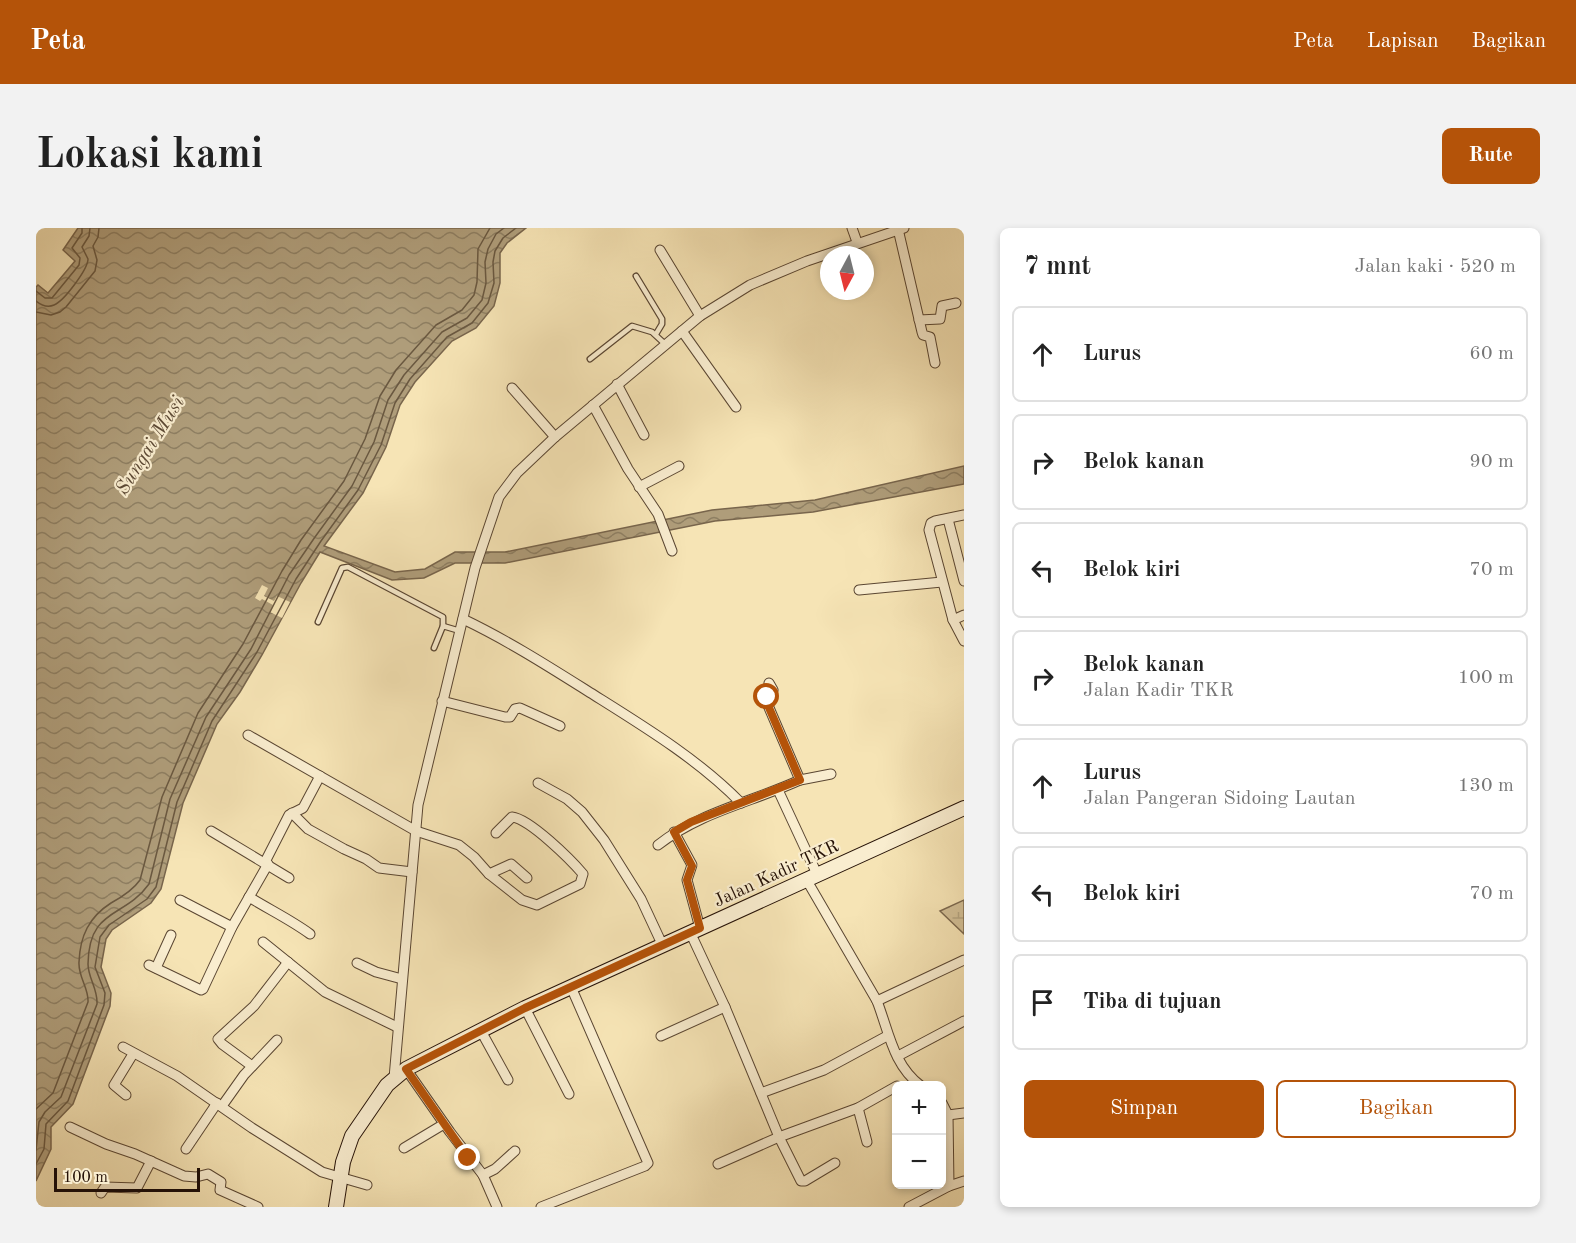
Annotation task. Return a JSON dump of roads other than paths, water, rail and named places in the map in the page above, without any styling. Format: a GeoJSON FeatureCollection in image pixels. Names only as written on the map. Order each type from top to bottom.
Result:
{"type":"FeatureCollection","features":[{"type":"Feature","properties":{"kind":"street"},"geometry":{"type":"LineString","coordinates":[[852,228],[857,242]]}},
{"type":"Feature","properties":{"kind":"street"},"geometry":{"type":"LineString","coordinates":[[394,1078],[418,805],[483,543],[499,497],[517,473],[555,437],[700,316],[750,285],[857,242],[901,229],[919,320],[923,335],[930,337],[935,363]]}},
{"type":"Feature","properties":{"kind":"street"},"geometry":{"type":"LineString","coordinates":[[660,250],[700,316]]}},
{"type":"Feature","properties":{"kind":"street"},"geometry":{"type":"LineString","coordinates":[[919,320],[940,319],[942,306],[956,303]]}},
{"type":"Feature","properties":{"kind":"street"},"geometry":{"type":"LineString","coordinates":[[682,331],[736,407]]}},
{"type":"Feature","properties":{"kind":"street"},"geometry":{"type":"LineString","coordinates":[[617,384],[644,435]]}},
{"type":"Feature","properties":{"kind":"street"},"geometry":{"type":"LineString","coordinates":[[512,388],[555,437]]}},
{"type":"Feature","properties":{"kind":"street"},"geometry":{"type":"LineString","coordinates":[[593,405],[639,487],[658,514],[672,551]]}},
{"type":"Feature","properties":{"kind":"street"},"geometry":{"type":"LineString","coordinates":[[639,487],[679,466]]}},
{"type":"Feature","properties":{"kind":"street"},"geometry":{"type":"LineString","coordinates":[[964,515],[931,523],[929,531],[953,620],[964,641]]}},
{"type":"Feature","properties":{"kind":"street"},"geometry":{"type":"LineString","coordinates":[[948,519],[964,581]]}},
{"type":"Feature","properties":{"kind":"street"},"geometry":{"type":"LineString","coordinates":[[859,590],[942,582]]}},
{"type":"Feature","properties":{"kind":"street"},"geometry":{"type":"LineString","coordinates":[[953,620],[964,615]]}},
{"type":"Feature","properties":{"kind":"street"},"geometry":{"type":"LineString","coordinates":[[463,619],[503,638],[638,723],[720,782],[741,803]]}},
{"type":"Feature","properties":{"kind":"street"},"geometry":{"type":"LineString","coordinates":[[769,683],[773,690],[767,697],[767,703],[800,780]]}},
{"type":"Feature","properties":{"kind":"street"},"geometry":{"type":"LineString","coordinates":[[442,701],[508,717],[515,709],[520,708],[560,726]]}},
{"type":"Feature","properties":{"kind":"street"},"geometry":{"type":"LineString","coordinates":[[248,735],[416,831],[459,845],[489,874],[522,900],[537,905],[580,884],[583,879],[583,874],[545,837],[518,818],[512,817],[496,833]]}},
{"type":"Feature","properties":{"kind":"street"},"geometry":{"type":"LineString","coordinates":[[658,845],[691,822],[800,780],[831,774]]}},
{"type":"Feature","properties":{"kind":"street"},"geometry":{"type":"LineString","coordinates":[[171,935],[152,967],[202,990],[289,815],[303,808],[320,776]]}},
{"type":"Feature","properties":{"kind":"street"},"geometry":{"type":"LineString","coordinates":[[537,783],[575,806],[604,840],[641,899],[662,944]]}},
{"type":"Feature","properties":{"kind":"street"},"geometry":{"type":"LineString","coordinates":[[778,790],[812,876],[877,1001],[887,1036],[910,1078],[914,1081]]}},
{"type":"Feature","properties":{"kind":"street","name":"Jalan Kadir TKR"},"geometry":{"type":"LineString","coordinates":[[336,1207],[339,1177],[348,1143],[373,1104],[394,1078],[406,1069],[525,1008],[964,808]]}},
{"type":"Feature","properties":{"kind":"street"},"geometry":{"type":"LineString","coordinates":[[292,813],[308,829],[379,868],[412,872]]}},
{"type":"Feature","properties":{"kind":"street"},"geometry":{"type":"LineString","coordinates":[[211,831],[289,878]]}},
{"type":"Feature","properties":{"kind":"street"},"geometry":{"type":"LineString","coordinates":[[674,832],[692,866],[687,880],[695,930],[724,1007],[779,1137],[801,1181],[806,1181],[835,1163]]}},
{"type":"Feature","properties":{"kind":"street"},"geometry":{"type":"LineString","coordinates":[[489,874],[511,864],[527,878]]}},
{"type":"Feature","properties":{"kind":"street"},"geometry":{"type":"LineString","coordinates":[[249,897],[297,924],[310,934]]}},
{"type":"Feature","properties":{"kind":"street"},"geometry":{"type":"LineString","coordinates":[[180,900],[232,927]]}},
{"type":"Feature","properties":{"kind":"street"},"geometry":{"type":"LineString","coordinates":[[263,942],[325,993],[397,1027]]}},
{"type":"Feature","properties":{"kind":"street"},"geometry":{"type":"LineString","coordinates":[[877,1001],[964,960]]}},
{"type":"Feature","properties":{"kind":"street"},"geometry":{"type":"LineString","coordinates":[[357,963],[376,972],[402,979]]}},
{"type":"Feature","properties":{"kind":"street"},"geometry":{"type":"LineString","coordinates":[[252,1066],[220,1042],[293,966]]}},
{"type":"Feature","properties":{"kind":"street"},"geometry":{"type":"LineString","coordinates":[[541,1207],[645,1166],[648,1162],[571,987]]}},
{"type":"Feature","properties":{"kind":"street"},"geometry":{"type":"LineString","coordinates":[[661,1036],[724,1007]]}},
{"type":"Feature","properties":{"kind":"street"},"geometry":{"type":"LineString","coordinates":[[525,1008],[568,1094]]}},
{"type":"Feature","properties":{"kind":"street"},"geometry":{"type":"LineString","coordinates":[[898,1056],[964,1021]]}},
{"type":"Feature","properties":{"kind":"street"},"geometry":{"type":"LineString","coordinates":[[481,1031],[508,1080]]}},
{"type":"Feature","properties":{"kind":"street"},"geometry":{"type":"LineString","coordinates":[[761,1093],[824,1070],[887,1036]]}},
{"type":"Feature","properties":{"kind":"street"},"geometry":{"type":"LineString","coordinates":[[186,1149],[219,1105],[277,1040]]}},
{"type":"Feature","properties":{"kind":"street"},"geometry":{"type":"LineString","coordinates":[[123,1047],[177,1076],[318,1170],[367,1185]]}},
{"type":"Feature","properties":{"kind":"street"},"geometry":{"type":"LineString","coordinates":[[126,1095],[114,1085],[133,1054]]}},
{"type":"Feature","properties":{"kind":"street"},"geometry":{"type":"LineString","coordinates":[[406,1069],[468,1158],[483,1174],[497,1207]]}},
{"type":"Feature","properties":{"kind":"street"},"geometry":{"type":"LineString","coordinates":[[905,1081],[910,1078]]}},
{"type":"Feature","properties":{"kind":"street"},"geometry":{"type":"LineString","coordinates":[[718,1164],[779,1137],[858,1108],[892,1089]]}},
{"type":"Feature","properties":{"kind":"street"},"geometry":{"type":"LineString","coordinates":[[858,1108],[867,1142]]}},
{"type":"Feature","properties":{"kind":"street"},"geometry":{"type":"LineString","coordinates":[[946,1111],[950,1186]]}},
{"type":"Feature","properties":{"kind":"street"},"geometry":{"type":"LineString","coordinates":[[948,1115],[964,1113]]}},
{"type":"Feature","properties":{"kind":"street"},"geometry":{"type":"LineString","coordinates":[[404,1148],[444,1124]]}},
{"type":"Feature","properties":{"kind":"street"},"geometry":{"type":"LineString","coordinates":[[70,1127],[184,1176],[196,1177],[208,1174],[213,1176],[221,1182],[220,1190],[258,1207]]}},
{"type":"Feature","properties":{"kind":"street"},"geometry":{"type":"LineString","coordinates":[[483,1174],[495,1169],[515,1151]]}},
{"type":"Feature","properties":{"kind":"street"},"geometry":{"type":"LineString","coordinates":[[101,1193],[105,1187],[137,1188],[151,1161]]}},
{"type":"Feature","properties":{"kind":"street"},"geometry":{"type":"LineString","coordinates":[[909,1207],[964,1181]]}},
{"type":"Feature","properties":{"kind":"lane"},"geometry":{"type":"LineString","coordinates":[[636,276],[662,319],[662,324],[656,334]]}},
{"type":"Feature","properties":{"kind":"lane"},"geometry":{"type":"LineString","coordinates":[[590,359],[632,326],[656,334],[666,344]]}},
{"type":"Feature","properties":{"kind":"lane"},"geometry":{"type":"LineString","coordinates":[[318,622],[342,568],[348,567],[443,617],[443,626],[434,648]]}},
{"type":"Feature","properties":{"kind":"lane"},"geometry":{"type":"LineString","coordinates":[[443,626],[460,631]]}},
{"type":"Feature","properties":{"kind":"water","name":"Sungai Musi"},"geometry":{"type":"Polygon","coordinates":[[[78,228],[526,228],[507,243],[500,253],[500,283],[494,306],[476,328],[452,341],[415,382],[400,405],[386,447],[363,493],[324,546],[395,572],[425,569],[455,552],[505,552],[712,510],[815,500],[964,466],[964,484],[813,512],[715,521],[505,563],[455,563],[424,578],[392,580],[320,552],[240,692],[217,724],[183,803],[161,889],[151,903],[112,930],[106,939],[101,967],[111,993],[110,1006],[73,1104],[51,1127],[51,1149],[36,1181],[36,287],[38,285],[48,293],[75,261],[63,250],[78,228]]]}}]}
